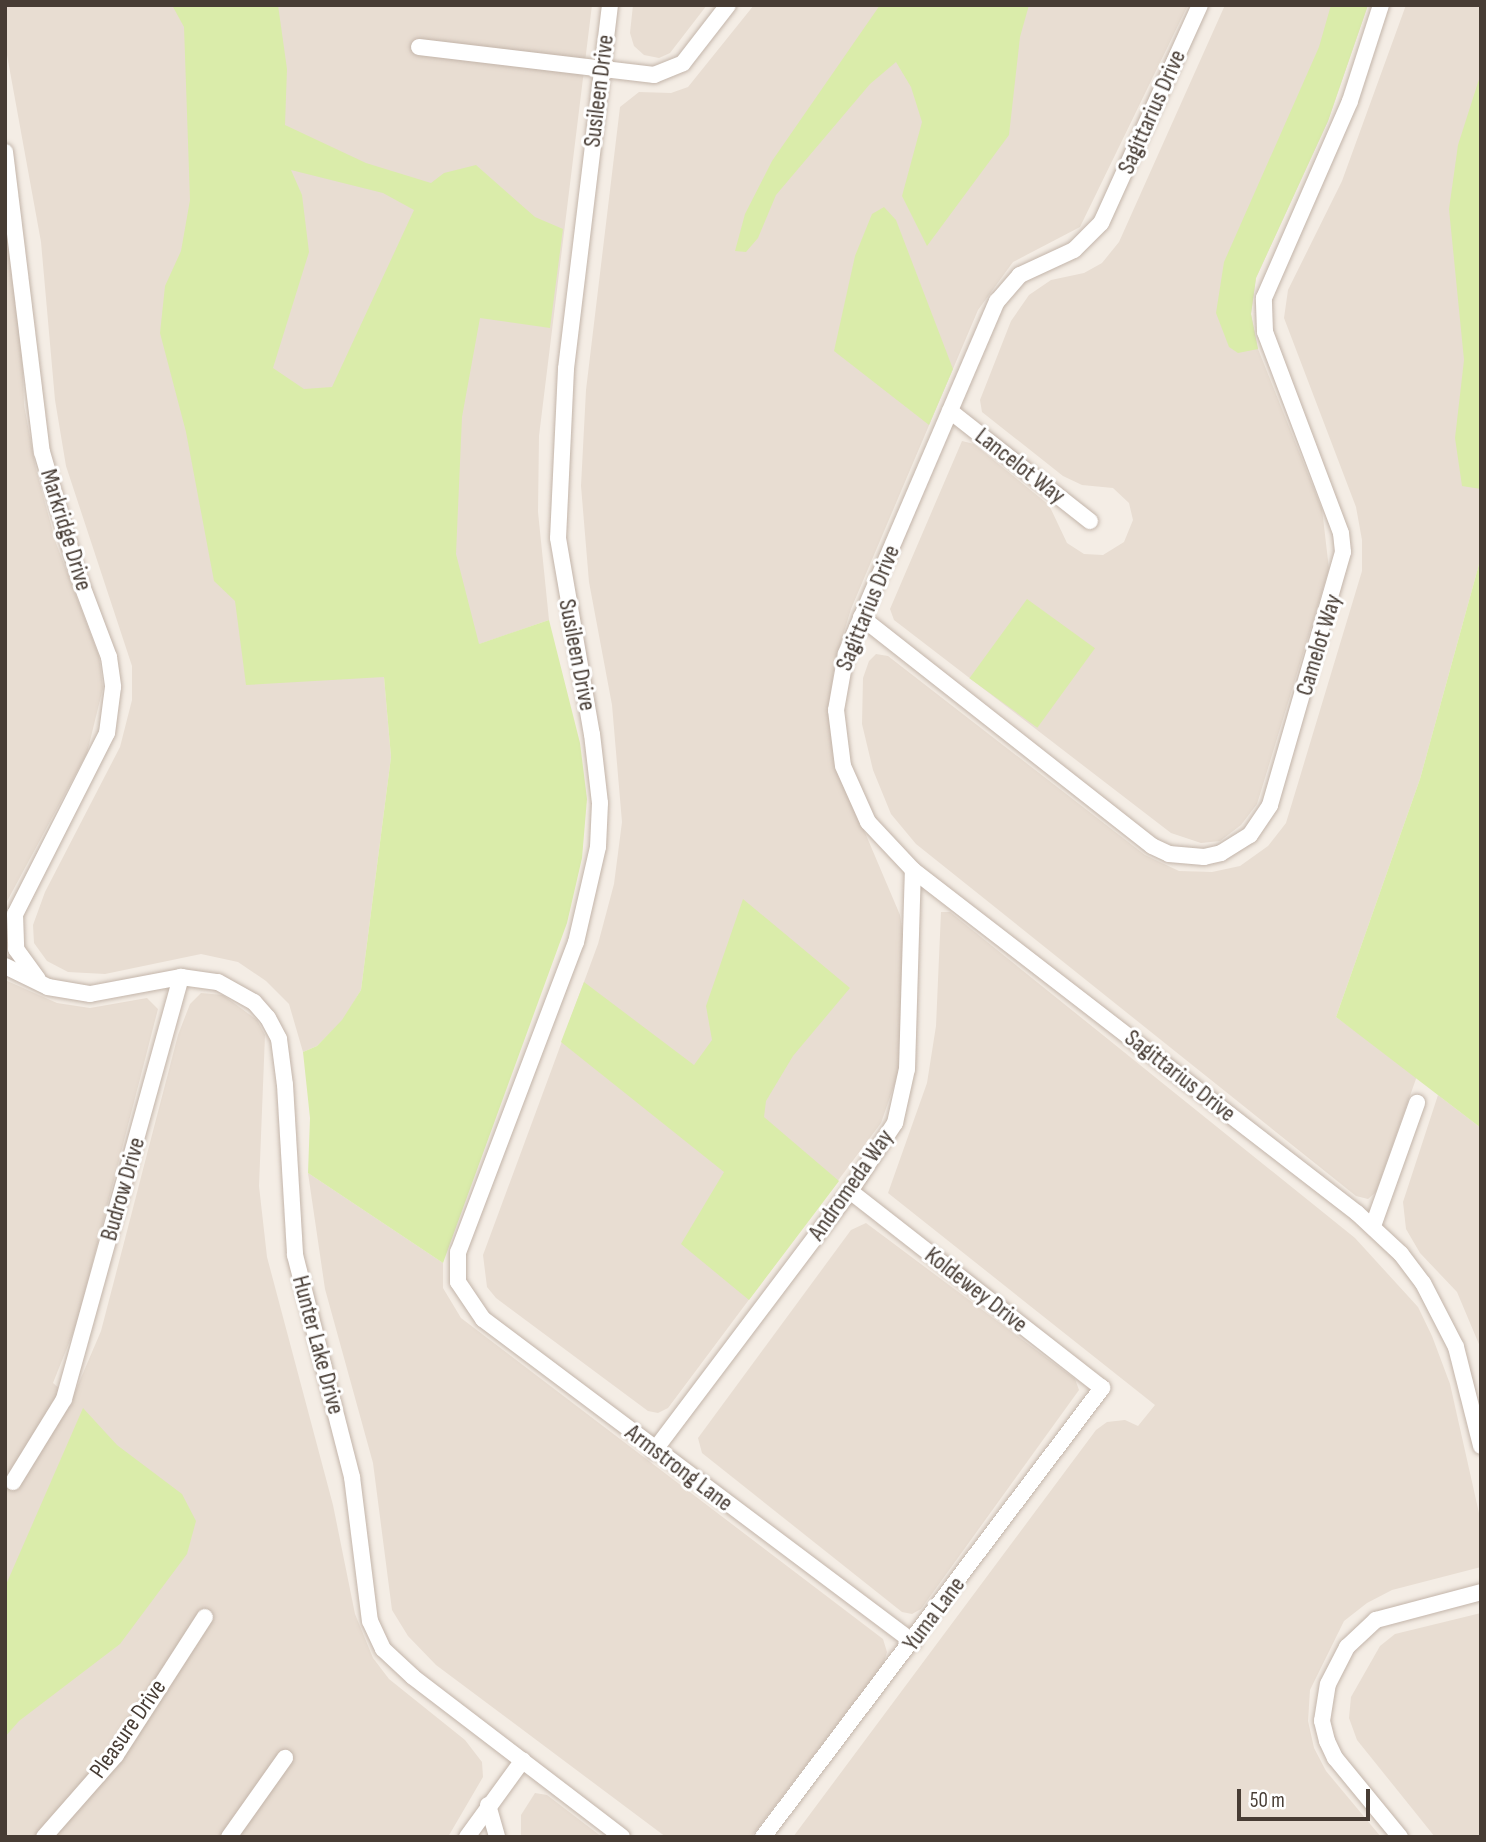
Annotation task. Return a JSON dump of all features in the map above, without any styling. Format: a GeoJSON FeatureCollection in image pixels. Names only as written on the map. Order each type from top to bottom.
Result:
{"type":"FeatureCollection","features":[{"type":"Feature","properties":{"kind":"street","name":"Susileen Drive"},"geometry":{"type":"LineString","coordinates":[[458,1282],[458,1252],[576,942],[598,847],[600,803],[592,734],[558,538],[566,369],[610,5]]}},
{"type":"Feature","properties":{"kind":"street"},"geometry":{"type":"LineString","coordinates":[[419,47],[654,75],[671,71],[728,5]]}},
{"type":"Feature","properties":{"kind":"street","name":"Sagittarius Drive"},"geometry":{"type":"LineString","coordinates":[[1200,5],[1101,223],[1074,250],[1035,266],[1007,287],[861,617],[839,679],[836,710],[843,766],[868,822],[913,870],[1373,1226],[1401,1254],[1443,1317],[1466,1382],[1481,1446]]}},
{"type":"Feature","properties":{"kind":"street","name":"Camelot Way"},"geometry":{"type":"LineString","coordinates":[[861,617],[1152,846],[1169,854],[1205,857],[1221,853],[1250,835],[1270,805],[1343,552],[1341,533],[1265,332],[1264,298],[1350,101],[1381,5]]}},
{"type":"Feature","properties":{"kind":"street","name":"Markridge Drive"},"geometry":{"type":"LineString","coordinates":[[5,152],[42,453],[74,563],[109,657],[113,687],[107,733],[15,914],[16,949],[48,988]]}},
{"type":"Feature","properties":{"kind":"street","name":"Lancelot Way"},"geometry":{"type":"LineString","coordinates":[[950,411],[1090,521]]}},
{"type":"Feature","properties":{"kind":"street","name":"Andromeda Way"},"geometry":{"type":"LineString","coordinates":[[654,1451],[883,1146],[904,1095],[913,870]]}},
{"type":"Feature","properties":{"kind":"street","name":"Markridge Drive"},"geometry":{"type":"LineString","coordinates":[[5,920],[28,886]]}},
{"type":"Feature","properties":{"kind":"street","name":"Hunter Lake Drive"},"geometry":{"type":"LineString","coordinates":[[5,966],[48,988],[90,994],[181,978],[218,982],[237,990],[268,1018],[279,1039],[295,1255],[352,1477],[370,1621],[394,1660],[622,1837]]}},
{"type":"Feature","properties":{"kind":"street","name":"Budrow Drive"},"geometry":{"type":"LineString","coordinates":[[13,1482],[64,1399],[181,978]]}},
{"type":"Feature","properties":{"kind":"street"},"geometry":{"type":"LineString","coordinates":[[1373,1226],[1418,1103]]}},
{"type":"Feature","properties":{"kind":"street","name":"Koldewey Drive"},"geometry":{"type":"LineString","coordinates":[[850,1191],[1102,1388]]}},
{"type":"Feature","properties":{"kind":"street","name":"Armstrong Lane"},"geometry":{"type":"LineString","coordinates":[[458,1282],[483,1319],[654,1451],[913,1642]]}},
{"type":"Feature","properties":{"kind":"street","name":"Yuma Lane"},"geometry":{"type":"LineString","coordinates":[[762,1837],[913,1642],[1102,1388]]}},
{"type":"Feature","properties":{"kind":"street"},"geometry":{"type":"LineString","coordinates":[[1400,1837],[1335,1758],[1326,1741],[1322,1721],[1328,1684],[1347,1647],[1376,1620],[1481,1592]]}},
{"type":"Feature","properties":{"kind":"street","name":"Pleasure Drive"},"geometry":{"type":"LineString","coordinates":[[44,1837],[116,1755],[205,1617]]}},
{"type":"Feature","properties":{"kind":"street"},"geometry":{"type":"LineString","coordinates":[[229,1837],[285,1758]]}},
{"type":"Feature","properties":{"kind":"street"},"geometry":{"type":"LineString","coordinates":[[467,1837],[523,1760]]}},
{"type":"Feature","properties":{"kind":"street"},"geometry":{"type":"LineString","coordinates":[[488,1805],[497,1837]]}},
{"type":"Feature","properties":{"kind":"shaded area"},"geometry":{"type":"Polygon","coordinates":[[[5,5],[592,5],[539,436],[538,512],[549,620],[384,677],[391,757],[361,990],[343,1020],[317,1046],[303,1052],[289,1004],[266,981],[238,962],[201,954],[105,974],[68,972],[47,961],[34,943],[33,925],[45,892],[120,747],[132,700],[132,666],[66,466],[55,400],[41,242],[5,44],[5,5]]]}},
{"type":"Feature","properties":{"kind":"shaded area"},"geometry":{"type":"Polygon","coordinates":[[[633,5],[707,5],[670,53],[659,58],[644,55],[634,46],[630,33],[633,5]]]}},
{"type":"Feature","properties":{"kind":"shaded area"},"geometry":{"type":"Polygon","coordinates":[[[754,5],[1188,5],[1080,227],[1013,262],[978,310],[851,609],[836,658],[830,695],[838,769],[900,915],[906,953],[905,1028],[898,1074],[881,1123],[668,1408],[658,1413],[648,1411],[496,1298],[487,1287],[483,1255],[598,944],[614,884],[622,822],[612,705],[589,582],[581,486],[586,390],[620,107],[639,92],[671,93],[688,87],[754,5]]]}},
{"type":"Feature","properties":{"kind":"shaded area"},"geometry":{"type":"Polygon","coordinates":[[[1225,5],[1368,5],[1328,121],[1256,278],[1251,314],[1258,349],[1322,509],[1329,569],[1257,804],[1241,825],[1220,841],[1201,843],[1171,833],[894,620],[890,609],[962,441],[974,444],[1049,505],[1067,543],[1084,554],[1103,555],[1124,542],[1133,520],[1129,503],[1113,488],[1082,485],[1063,476],[982,412],[980,400],[1011,321],[1029,295],[1051,280],[1084,273],[1102,263],[1119,242],[1225,5]]]}},
{"type":"Feature","properties":{"kind":"shaded area"},"geometry":{"type":"Polygon","coordinates":[[[1406,5],[1481,5],[1481,557],[1420,779],[1336,1017],[1417,1076],[1376,1192],[1368,1199],[1356,1196],[916,844],[891,814],[873,770],[862,724],[863,678],[869,661],[876,654],[888,656],[1145,855],[1179,871],[1212,872],[1240,866],[1268,846],[1286,823],[1362,571],[1362,540],[1356,507],[1284,318],[1288,290],[1342,181],[1406,5]]]}},
{"type":"Feature","properties":{"kind":"shaded area"},"geometry":{"type":"Polygon","coordinates":[[[5,211],[22,344],[24,405],[36,469],[56,543],[99,656],[103,688],[87,753],[5,905],[5,211]]]}},
{"type":"Feature","properties":{"kind":"shaded area"},"geometry":{"type":"Polygon","coordinates":[[[941,912],[950,912],[1355,1238],[1418,1307],[1432,1336],[1450,1384],[1481,1522],[1481,1567],[1392,1590],[1367,1603],[1344,1621],[1310,1690],[1308,1721],[1314,1748],[1326,1771],[1381,1837],[793,1837],[1096,1430],[1107,1422],[1125,1420],[1138,1426],[1155,1405],[888,1193],[927,1083],[936,1026],[941,912]]]}},
{"type":"Feature","properties":{"kind":"shaded area"},"geometry":{"type":"Polygon","coordinates":[[[5,980],[57,1003],[90,1008],[147,998],[158,1009],[77,1323],[53,1383],[72,1399],[101,1331],[178,1035],[190,1004],[201,993],[223,995],[257,1020],[265,1035],[259,1186],[267,1257],[333,1505],[355,1614],[373,1658],[389,1679],[465,1740],[482,1762],[483,1777],[448,1837],[5,1837],[5,980]]]}},
{"type":"Feature","properties":{"kind":"shaded area"},"geometry":{"type":"Polygon","coordinates":[[[1438,1095],[1481,1128],[1481,1349],[1457,1292],[1420,1253],[1406,1229],[1403,1202],[1438,1095]]]}},
{"type":"Feature","properties":{"kind":"shaded area"},"geometry":{"type":"Polygon","coordinates":[[[308,1173],[443,1263],[443,1288],[461,1318],[883,1639],[887,1652],[883,1665],[751,1837],[666,1837],[436,1665],[408,1636],[392,1610],[373,1463],[325,1289],[308,1173]]]}},
{"type":"Feature","properties":{"kind":"shaded area"},"geometry":{"type":"Polygon","coordinates":[[[866,1223],[1075,1379],[1079,1390],[921,1609],[912,1614],[902,1612],[702,1453],[698,1438],[851,1230],[866,1223]]]}},
{"type":"Feature","properties":{"kind":"shaded area"},"geometry":{"type":"Polygon","coordinates":[[[1481,1613],[1481,1837],[1435,1837],[1357,1740],[1349,1718],[1351,1697],[1380,1646],[1395,1634],[1481,1613]]]}},
{"type":"Feature","properties":{"kind":"shaded area"},"geometry":{"type":"Polygon","coordinates":[[[535,1793],[547,1795],[602,1837],[521,1837],[521,1815],[535,1793]]]}},
{"type":"Feature","properties":{"kind":"green space"},"geometry":{"type":"Polygon","coordinates":[[[172,5],[278,5],[287,69],[285,125],[366,163],[431,183],[444,173],[476,165],[535,217],[563,229],[550,328],[480,318],[462,417],[456,554],[479,644],[549,620],[580,743],[587,799],[582,858],[567,923],[443,1263],[308,1173],[310,1118],[303,1052],[317,1046],[342,1020],[361,990],[391,757],[384,677],[246,685],[235,601],[214,581],[186,432],[160,333],[165,286],[181,251],[190,200],[184,27],[172,5]],[[291,170],[302,195],[309,252],[273,368],[304,389],[332,387],[414,210],[383,193],[291,170]]]}},
{"type":"Feature","properties":{"kind":"green space"},"geometry":{"type":"Polygon","coordinates":[[[880,5],[1029,5],[1020,37],[1009,135],[927,246],[902,196],[922,122],[911,87],[896,62],[870,84],[776,195],[758,238],[746,252],[735,251],[745,214],[772,161],[880,5]]]}},
{"type":"Feature","properties":{"kind":"green space"},"geometry":{"type":"Polygon","coordinates":[[[1331,5],[1368,5],[1328,121],[1256,278],[1251,314],[1258,349],[1238,353],[1229,347],[1216,313],[1224,262],[1319,47],[1331,5]]]}},
{"type":"Feature","properties":{"kind":"green space"},"geometry":{"type":"Polygon","coordinates":[[[1481,73],[1481,489],[1462,486],[1455,438],[1464,360],[1449,209],[1458,145],[1481,73]]]}},
{"type":"Feature","properties":{"kind":"green space"},"geometry":{"type":"Polygon","coordinates":[[[884,207],[896,220],[953,369],[929,425],[834,351],[855,256],[872,214],[884,207]]]}},
{"type":"Feature","properties":{"kind":"green space"},"geometry":{"type":"Polygon","coordinates":[[[1481,557],[1481,1128],[1336,1017],[1420,779],[1481,557]]]}},
{"type":"Feature","properties":{"kind":"green space"},"geometry":{"type":"Polygon","coordinates":[[[1027,599],[1095,648],[1037,728],[969,678],[1027,599]]]}},
{"type":"Feature","properties":{"kind":"green space"},"geometry":{"type":"Polygon","coordinates":[[[743,899],[850,988],[793,1056],[766,1101],[764,1117],[839,1181],[749,1300],[681,1244],[724,1172],[561,1042],[584,982],[694,1065],[712,1040],[706,1006],[743,899]]]}},
{"type":"Feature","properties":{"kind":"green space"},"geometry":{"type":"Polygon","coordinates":[[[83,1408],[117,1445],[182,1494],[196,1521],[187,1554],[120,1644],[19,1721],[5,1737],[5,1587],[83,1408]]]}}]}
